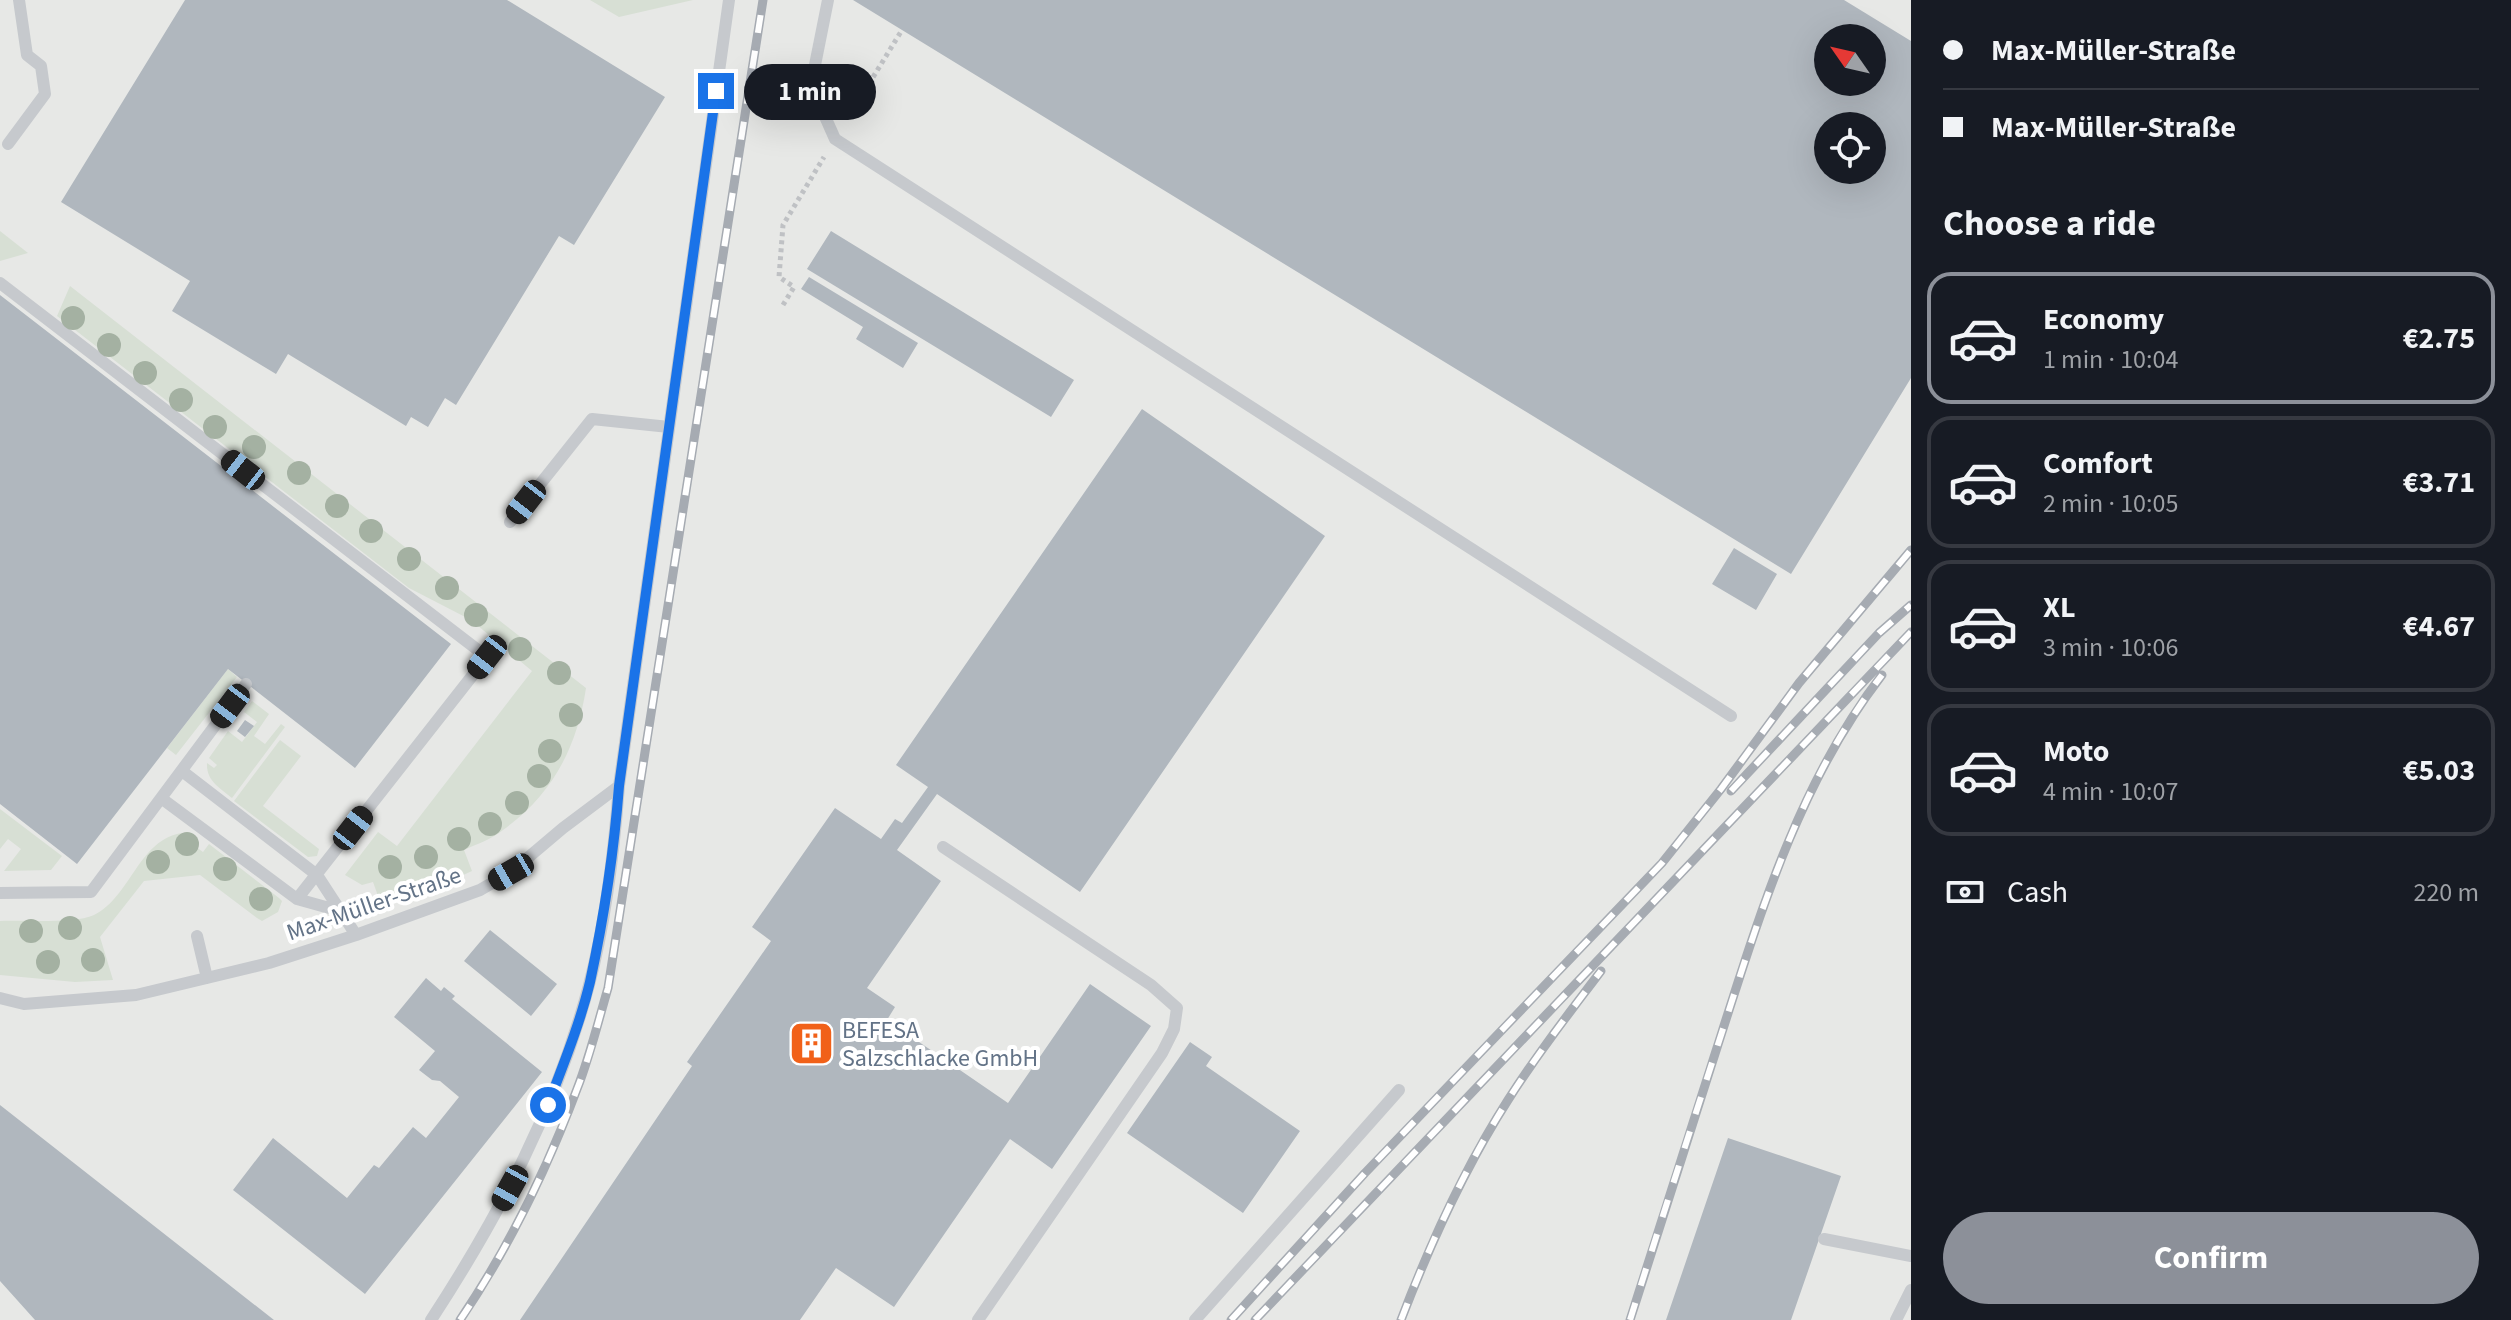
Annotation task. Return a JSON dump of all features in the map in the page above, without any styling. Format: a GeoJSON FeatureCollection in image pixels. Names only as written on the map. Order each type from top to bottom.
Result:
{"type":"FeatureCollection","features":[{"type":"Feature","properties":{"kind":"lane"},"geometry":{"type":"LineString","coordinates":[[8,144],[45,94],[41,66],[27,55],[19,0]]}},
{"type":"Feature","properties":{"kind":"lane"},"geometry":{"type":"LineString","coordinates":[[431,1320],[469,1262],[539,1128],[566,1058],[589,984],[614,847],[619,786],[729,0]]}},
{"type":"Feature","properties":{"kind":"lane"},"geometry":{"type":"LineString","coordinates":[[828,0],[811,85],[835,139],[1731,716]]}},
{"type":"Feature","properties":{"kind":"lane"},"geometry":{"type":"LineString","coordinates":[[0,283],[487,657],[297,899]]}},
{"type":"Feature","properties":{"kind":"lane"},"geometry":{"type":"LineString","coordinates":[[510,522],[592,419],[669,427]]}},
{"type":"Feature","properties":{"kind":"lane"},"geometry":{"type":"LineString","coordinates":[[0,893],[91,892],[246,684]]}},
{"type":"Feature","properties":{"kind":"lane"},"geometry":{"type":"LineString","coordinates":[[182,771],[317,875],[356,935]]}},
{"type":"Feature","properties":{"kind":"lane","name":"Max-Müller-Straße"},"geometry":{"type":"LineString","coordinates":[[0,998],[24,1004],[136,995],[269,963],[356,935],[480,890],[501,878],[619,786]]}},
{"type":"Feature","properties":{"kind":"lane"},"geometry":{"type":"LineString","coordinates":[[161,798],[297,899],[340,911]]}},
{"type":"Feature","properties":{"kind":"lane"},"geometry":{"type":"LineString","coordinates":[[943,847],[1151,985],[1177,1008],[1174,1029],[1162,1053],[978,1320]]}},
{"type":"Feature","properties":{"kind":"lane"},"geometry":{"type":"LineString","coordinates":[[197,936],[207,978]]}},
{"type":"Feature","properties":{"kind":"lane"},"geometry":{"type":"LineString","coordinates":[[1195,1320],[1399,1090]]}},
{"type":"Feature","properties":{"kind":"lane"},"geometry":{"type":"LineString","coordinates":[[1824,1239],[1911,1256]]}},
{"type":"Feature","properties":{"kind":"lane"},"geometry":{"type":"LineString","coordinates":[[1896,1320],[1911,1290]]}},
{"type":"Feature","properties":{"kind":"path"},"geometry":{"type":"LineString","coordinates":[[783,305],[794,287],[779,277],[783,225],[902,30]]}},
{"type":"Feature","properties":{"kind":"shaded area"},"geometry":{"type":"Polygon","coordinates":[[[0,0],[1911,0],[1911,1320],[0,1320],[0,0]]]}},
{"type":"Feature","properties":{"kind":"shaded area"},"geometry":{"type":"Polygon","coordinates":[[[590,0],[693,0],[619,17],[590,0]]]}},
{"type":"Feature","properties":{"kind":"shaded area"},"geometry":{"type":"Polygon","coordinates":[[[0,231],[28,253],[0,261],[0,231]]]}},
{"type":"Feature","properties":{"kind":"shaded area"},"geometry":{"type":"Polygon","coordinates":[[[70,286],[586,688],[576,731],[560,768],[520,816],[494,836],[464,850],[472,871],[437,887],[381,904],[373,882],[362,885],[345,875],[378,832],[397,846],[532,671],[471,620],[409,588],[57,316],[70,286]]]}},
{"type":"Feature","properties":{"kind":"shaded area"},"geometry":{"type":"Polygon","coordinates":[[[228,669],[237,677],[176,755],[167,748],[228,669]]]}},
{"type":"Feature","properties":{"kind":"shaded area"},"geometry":{"type":"Polygon","coordinates":[[[252,701],[269,714],[254,736],[265,744],[281,724],[285,727],[232,798],[211,779],[207,763],[214,768],[217,765],[209,758],[228,731],[242,742],[257,722],[244,712],[252,701]]]}},
{"type":"Feature","properties":{"kind":"shaded area"},"geometry":{"type":"Polygon","coordinates":[[[280,740],[301,756],[263,806],[319,849],[317,856],[308,857],[234,801],[280,740]]]}},
{"type":"Feature","properties":{"kind":"shaded area"},"geometry":{"type":"Polygon","coordinates":[[[0,809],[62,856],[51,870],[4,871],[21,849],[8,839],[0,849],[0,809]]]}},
{"type":"Feature","properties":{"kind":"shaded area"},"geometry":{"type":"Polygon","coordinates":[[[194,834],[189,842],[203,852],[209,844],[279,898],[282,901],[278,912],[262,921],[200,875],[144,881],[100,937],[113,980],[75,982],[0,975],[0,921],[62,921],[94,915],[107,907],[156,845],[168,837],[194,834]]]}},
{"type":"Feature","properties":{"kind":"building"},"geometry":{"type":"Polygon","coordinates":[[[185,0],[507,0],[665,97],[574,245],[559,236],[456,405],[445,398],[428,427],[411,417],[406,426],[288,354],[276,374],[172,311],[190,281],[61,202],[185,0]]]}},
{"type":"Feature","properties":{"kind":"building"},"geometry":{"type":"Polygon","coordinates":[[[853,0],[1844,0],[1883,24],[1814,24],[1814,96],[1886,96],[1886,26],[1911,41],[1911,378],[1791,574],[853,0]]]}},
{"type":"Feature","properties":{"kind":"building"},"geometry":{"type":"Polygon","coordinates":[[[831,231],[1074,380],[1051,417],[807,269],[831,231]]]}},
{"type":"Feature","properties":{"kind":"building"},"geometry":{"type":"Polygon","coordinates":[[[809,277],[918,343],[903,368],[856,339],[863,327],[801,289],[809,277]]]}},
{"type":"Feature","properties":{"kind":"building"},"geometry":{"type":"Polygon","coordinates":[[[0,295],[451,644],[355,768],[228,669],[77,864],[0,804],[0,295]]]}},
{"type":"Feature","properties":{"kind":"building"},"geometry":{"type":"Polygon","coordinates":[[[1142,409],[1325,536],[1080,892],[937,794],[897,850],[941,881],[867,988],[895,1007],[887,1020],[1008,1103],[1090,984],[1151,1026],[1052,1169],[1010,1139],[894,1307],[836,1268],[800,1320],[520,1320],[692,1066],[687,1062],[771,941],[752,927],[835,808],[881,839],[895,819],[902,823],[928,787],[896,765],[1142,409]]]}},
{"type":"Feature","properties":{"kind":"building"},"geometry":{"type":"Polygon","coordinates":[[[1734,548],[1777,574],[1756,610],[1712,584],[1734,548]]]}},
{"type":"Feature","properties":{"kind":"building"},"geometry":{"type":"Polygon","coordinates":[[[245,720],[254,726],[245,737],[237,731],[245,720]]]}},
{"type":"Feature","properties":{"kind":"building"},"geometry":{"type":"Polygon","coordinates":[[[490,930],[557,984],[531,1016],[464,961],[490,930]]]}},
{"type":"Feature","properties":{"kind":"building"},"geometry":{"type":"Polygon","coordinates":[[[426,978],[441,991],[444,987],[455,996],[452,999],[542,1072],[365,1294],[233,1190],[273,1138],[347,1198],[374,1165],[379,1168],[413,1127],[426,1138],[459,1097],[440,1081],[432,1080],[419,1070],[435,1051],[394,1017],[426,978]]]}},
{"type":"Feature","properties":{"kind":"building"},"geometry":{"type":"Polygon","coordinates":[[[1190,1042],[1212,1057],[1206,1066],[1300,1131],[1243,1213],[1127,1133],[1190,1042]]]}},
{"type":"Feature","properties":{"kind":"building"},"geometry":{"type":"Polygon","coordinates":[[[0,1105],[274,1320],[35,1320],[0,1281],[0,1105]]]}},
{"type":"Feature","properties":{"kind":"building"},"geometry":{"type":"Polygon","coordinates":[[[1728,1138],[1841,1176],[1791,1320],[1666,1320],[1728,1138]]]}},
{"type":"Feature","properties":{"kind":"railway"},"geometry":{"type":"LineString","coordinates":[[460,1320],[510,1237],[553,1149],[582,1077],[608,988],[763,0]]}},
{"type":"Feature","properties":{"kind":"railway"},"geometry":{"type":"LineString","coordinates":[[1231,1320],[1365,1173],[1662,863],[1799,683],[1911,550]]}},
{"type":"Feature","properties":{"kind":"railway"},"geometry":{"type":"LineString","coordinates":[[1731,791],[1879,633],[1911,605]]}},
{"type":"Feature","properties":{"kind":"railway"},"geometry":{"type":"LineString","coordinates":[[1255,1320],[1911,632]]}},
{"type":"Feature","properties":{"kind":"railway"},"geometry":{"type":"LineString","coordinates":[[1630,1320],[1769,892],[1806,801],[1828,758],[1882,675]]}},
{"type":"Feature","properties":{"kind":"railway"},"geometry":{"type":"LineString","coordinates":[[1401,1320],[1449,1207],[1492,1126],[1530,1067],[1601,971]]}},
{"type":"Feature","properties":{"kind":"place","name":"BEFESA Salzschlacke GmbH"},"geometry":{"type":"Point","coordinates":[811,1044]}},
{"type":"Feature","properties":{"kind":"route"},"geometry":{"type":"LineString","coordinates":[[548,1105],[589,984],[614,847],[619,786],[716,91]]}}]}
